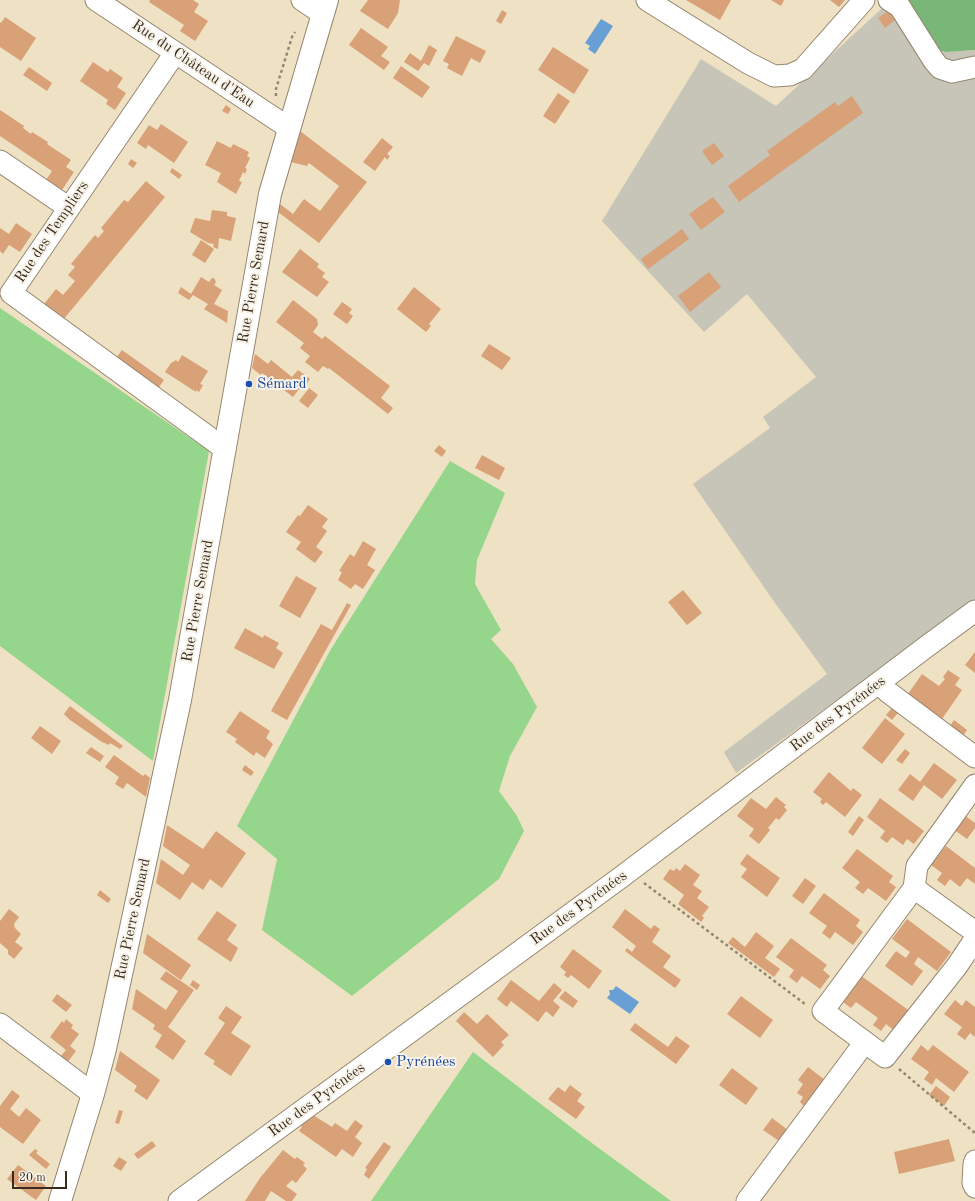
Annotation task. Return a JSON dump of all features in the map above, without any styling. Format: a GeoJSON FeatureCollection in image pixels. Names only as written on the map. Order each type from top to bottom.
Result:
{"type":"FeatureCollection","features":[{"type":"Feature","properties":{"kind":"main road","name":"Rue Pierre Semard"},"geometry":{"type":"LineString","coordinates":[[60,1201],[93,1094],[105,1049],[180,700],[270,194],[325,7]]}},
{"type":"Feature","properties":{"kind":"street","name":"Rue du Château d'Eau"},"geometry":{"type":"LineString","coordinates":[[96,0],[289,128]]}},
{"type":"Feature","properties":{"kind":"street"},"geometry":{"type":"LineString","coordinates":[[302,0],[325,7]]}},
{"type":"Feature","properties":{"kind":"street"},"geometry":{"type":"LineString","coordinates":[[647,0],[748,63],[774,76],[790,74],[803,69],[864,0]]}},
{"type":"Feature","properties":{"kind":"street"},"geometry":{"type":"LineString","coordinates":[[889,0],[900,7],[940,68],[952,72],[975,67]]}},
{"type":"Feature","properties":{"kind":"street","name":"Rue des Templiers"},"geometry":{"type":"LineString","coordinates":[[175,53],[11,292],[225,449]]}},
{"type":"Feature","properties":{"kind":"street"},"geometry":{"type":"LineString","coordinates":[[0,161],[69,208]]}},
{"type":"Feature","properties":{"kind":"street","name":"Rue des Pyrénées"},"geometry":{"type":"LineString","coordinates":[[179,1201],[629,872],[975,611]]}},
{"type":"Feature","properties":{"kind":"street"},"geometry":{"type":"LineString","coordinates":[[879,683],[888,692],[975,757]]}},
{"type":"Feature","properties":{"kind":"street"},"geometry":{"type":"LineString","coordinates":[[975,785],[917,866],[914,888],[823,1011],[885,1057],[957,966],[975,939]]}},
{"type":"Feature","properties":{"kind":"street"},"geometry":{"type":"LineString","coordinates":[[914,888],[975,932]]}},
{"type":"Feature","properties":{"kind":"street"},"geometry":{"type":"LineString","coordinates":[[0,1024],[93,1094]]}},
{"type":"Feature","properties":{"kind":"street"},"geometry":{"type":"LineString","coordinates":[[747,1201],[865,1042]]}},
{"type":"Feature","properties":{"kind":"street"},"geometry":{"type":"LineString","coordinates":[[975,1161],[975,1187]]}},
{"type":"Feature","properties":{"kind":"street"},"geometry":{"type":"LineString","coordinates":[[966,1201],[975,1198]]}},
{"type":"Feature","properties":{"kind":"path"},"geometry":{"type":"LineString","coordinates":[[629,872],[813,1010],[823,1011]]}},
{"type":"Feature","properties":{"kind":"path"},"geometry":{"type":"LineString","coordinates":[[885,1057],[975,1133]]}},
{"type":"Feature","properties":{"kind":"shaded area"},"geometry":{"type":"Polygon","coordinates":[[[891,0],[946,52],[975,50],[975,600],[736,773],[724,752],[827,674],[775,603],[693,484],[770,428],[763,417],[816,377],[747,294],[704,332],[602,221],[701,59],[776,106],[891,0]]]}},
{"type":"Feature","properties":{"kind":"green space"},"geometry":{"type":"Polygon","coordinates":[[[902,0],[975,0],[975,50],[946,52],[932,48],[902,0]]]}},
{"type":"Feature","properties":{"kind":"green space"},"geometry":{"type":"Polygon","coordinates":[[[0,308],[209,451],[153,761],[0,646],[0,308]]]}},
{"type":"Feature","properties":{"kind":"green space"},"geometry":{"type":"Polygon","coordinates":[[[450,461],[505,493],[477,560],[475,584],[501,630],[491,639],[513,664],[537,707],[510,756],[499,791],[517,816],[524,831],[499,879],[352,996],[262,930],[277,859],[237,826],[331,649],[450,461]]]}},
{"type":"Feature","properties":{"kind":"green space"},"geometry":{"type":"Polygon","coordinates":[[[473,1052],[585,1138],[671,1201],[371,1201],[473,1052]]]}},
{"type":"Feature","properties":{"kind":"water"},"geometry":{"type":"Polygon","coordinates":[[[601,19],[613,26],[595,54],[588,49],[590,46],[585,43],[601,19]]]}},
{"type":"Feature","properties":{"kind":"water"},"geometry":{"type":"Polygon","coordinates":[[[616,986],[639,1002],[630,1014],[607,998],[610,994],[609,990],[613,990],[616,986]]]}},
{"type":"Feature","properties":{"kind":"building"},"geometry":{"type":"Polygon","coordinates":[[[150,0],[193,0],[199,4],[194,12],[208,21],[195,41],[180,31],[184,25],[149,2],[150,0]]]}},
{"type":"Feature","properties":{"kind":"building"},"geometry":{"type":"Polygon","coordinates":[[[368,0],[400,0],[398,13],[388,29],[360,11],[368,0]]]}},
{"type":"Feature","properties":{"kind":"building"},"geometry":{"type":"Polygon","coordinates":[[[686,0],[731,0],[720,20],[686,0]]]}},
{"type":"Feature","properties":{"kind":"building"},"geometry":{"type":"Polygon","coordinates":[[[771,0],[784,0],[781,6],[771,0]]]}},
{"type":"Feature","properties":{"kind":"building"},"geometry":{"type":"Polygon","coordinates":[[[830,0],[845,0],[839,7],[830,0]]]}},
{"type":"Feature","properties":{"kind":"building"},"geometry":{"type":"Polygon","coordinates":[[[502,10],[507,13],[501,24],[496,21],[502,10]]]}},
{"type":"Feature","properties":{"kind":"building"},"geometry":{"type":"Polygon","coordinates":[[[888,11],[895,20],[885,28],[878,18],[888,11]]]}},
{"type":"Feature","properties":{"kind":"building"},"geometry":{"type":"Polygon","coordinates":[[[5,17],[36,38],[21,61],[0,47],[0,22],[1,23],[5,17]]]}},
{"type":"Feature","properties":{"kind":"building"},"geometry":{"type":"Polygon","coordinates":[[[361,28],[388,47],[381,56],[390,62],[384,70],[349,45],[361,28]]]}},
{"type":"Feature","properties":{"kind":"building"},"geometry":{"type":"Polygon","coordinates":[[[456,36],[486,51],[480,63],[471,58],[462,76],[447,68],[449,64],[443,61],[456,36]]]}},
{"type":"Feature","properties":{"kind":"building"},"geometry":{"type":"Polygon","coordinates":[[[429,45],[437,50],[429,66],[424,63],[418,71],[404,62],[410,53],[421,61],[429,45]]]}},
{"type":"Feature","properties":{"kind":"building"},"geometry":{"type":"Polygon","coordinates":[[[553,47],[589,70],[574,94],[538,70],[553,47]]]}},
{"type":"Feature","properties":{"kind":"building"},"geometry":{"type":"Polygon","coordinates":[[[93,62],[108,72],[110,69],[123,78],[117,87],[126,93],[115,110],[106,104],[108,100],[80,81],[93,62]]]}},
{"type":"Feature","properties":{"kind":"building"},"geometry":{"type":"Polygon","coordinates":[[[401,66],[430,87],[422,98],[393,78],[401,66]]]}},
{"type":"Feature","properties":{"kind":"building"},"geometry":{"type":"Polygon","coordinates":[[[29,67],[52,83],[47,91],[23,75],[29,67]]]}},
{"type":"Feature","properties":{"kind":"building"},"geometry":{"type":"Polygon","coordinates":[[[558,93],[570,101],[555,124],[543,116],[558,93]]]}},
{"type":"Feature","properties":{"kind":"building"},"geometry":{"type":"Polygon","coordinates":[[[852,96],[863,113],[739,202],[728,186],[770,155],[767,151],[835,102],[838,106],[852,96]]]}},
{"type":"Feature","properties":{"kind":"building"},"geometry":{"type":"Polygon","coordinates":[[[226,105],[231,109],[228,114],[222,111],[226,105]]]}},
{"type":"Feature","properties":{"kind":"building"},"geometry":{"type":"Polygon","coordinates":[[[0,110],[24,126],[23,128],[31,134],[32,132],[48,142],[47,144],[71,160],[66,167],[74,172],[62,190],[46,180],[52,171],[0,136],[0,110]]]}},
{"type":"Feature","properties":{"kind":"building"},"geometry":{"type":"Polygon","coordinates":[[[161,124],[188,142],[174,163],[148,145],[146,149],[137,143],[149,125],[157,130],[161,124]]]}},
{"type":"Feature","properties":{"kind":"building"},"geometry":{"type":"Polygon","coordinates":[[[300,131],[367,182],[319,243],[278,212],[280,204],[293,214],[304,199],[320,211],[339,186],[309,163],[307,166],[291,162],[300,131]]]}},
{"type":"Feature","properties":{"kind":"building"},"geometry":{"type":"Polygon","coordinates":[[[382,138],[393,147],[387,154],[390,156],[387,160],[385,157],[375,171],[363,162],[382,138]]]}},
{"type":"Feature","properties":{"kind":"building"},"geometry":{"type":"Polygon","coordinates":[[[217,141],[231,148],[233,144],[249,152],[247,156],[250,158],[245,168],[247,169],[245,174],[243,172],[239,181],[242,182],[236,194],[217,182],[221,173],[205,165],[217,141]]]}},
{"type":"Feature","properties":{"kind":"building"},"geometry":{"type":"Polygon","coordinates":[[[714,143],[724,156],[712,165],[702,151],[714,143]]]}},
{"type":"Feature","properties":{"kind":"building"},"geometry":{"type":"Polygon","coordinates":[[[131,159],[137,163],[133,168],[128,164],[131,159]]]}},
{"type":"Feature","properties":{"kind":"building"},"geometry":{"type":"Polygon","coordinates":[[[172,168],[182,175],[179,179],[170,172],[172,168]]]}},
{"type":"Feature","properties":{"kind":"building"},"geometry":{"type":"Polygon","coordinates":[[[146,181],[165,197],[63,320],[44,304],[56,289],[63,295],[75,281],[68,275],[75,267],[71,264],[95,235],[98,238],[104,231],[101,228],[124,200],[128,202],[146,181]]]}},
{"type":"Feature","properties":{"kind":"building"},"geometry":{"type":"Polygon","coordinates":[[[713,197],[725,212],[701,230],[689,214],[713,197]]]}},
{"type":"Feature","properties":{"kind":"building"},"geometry":{"type":"Polygon","coordinates":[[[212,210],[227,212],[227,216],[236,218],[231,241],[219,238],[218,249],[213,247],[214,244],[208,243],[190,232],[195,218],[210,221],[212,210]]]}},
{"type":"Feature","properties":{"kind":"building"},"geometry":{"type":"Polygon","coordinates":[[[16,223],[32,234],[20,252],[9,245],[3,254],[0,251],[0,228],[9,234],[16,223]]]}},
{"type":"Feature","properties":{"kind":"building"},"geometry":{"type":"Polygon","coordinates":[[[682,229],[689,239],[648,269],[641,259],[682,229]]]}},
{"type":"Feature","properties":{"kind":"building"},"geometry":{"type":"Polygon","coordinates":[[[201,240],[214,249],[205,263],[192,255],[201,240]]]}},
{"type":"Feature","properties":{"kind":"building"},"geometry":{"type":"Polygon","coordinates":[[[300,249],[319,264],[317,267],[325,273],[322,277],[329,282],[317,297],[282,272],[300,249]]]}},
{"type":"Feature","properties":{"kind":"building"},"geometry":{"type":"Polygon","coordinates":[[[709,272],[721,287],[690,312],[678,296],[709,272]]]}},
{"type":"Feature","properties":{"kind":"building"},"geometry":{"type":"Polygon","coordinates":[[[201,277],[209,282],[212,278],[214,278],[216,282],[214,285],[222,290],[214,304],[228,311],[227,323],[204,309],[208,304],[193,295],[189,300],[178,293],[181,287],[191,294],[201,277]]]}},
{"type":"Feature","properties":{"kind":"building"},"geometry":{"type":"Polygon","coordinates":[[[414,287],[441,309],[429,324],[431,326],[426,332],[397,309],[414,287]]]}},
{"type":"Feature","properties":{"kind":"building"},"geometry":{"type":"Polygon","coordinates":[[[293,300],[317,319],[318,325],[313,332],[322,339],[325,336],[390,386],[381,398],[393,408],[388,414],[329,368],[328,369],[323,366],[318,372],[305,362],[310,356],[300,348],[304,343],[276,322],[293,300]]]}},
{"type":"Feature","properties":{"kind":"building"},"geometry":{"type":"Polygon","coordinates":[[[342,302],[352,309],[349,313],[353,316],[347,324],[333,314],[342,302]]]}},
{"type":"Feature","properties":{"kind":"building"},"geometry":{"type":"Polygon","coordinates":[[[489,344],[511,358],[502,370],[481,356],[489,344]]]}},
{"type":"Feature","properties":{"kind":"building"},"geometry":{"type":"Polygon","coordinates":[[[122,350],[164,380],[157,390],[116,358],[122,350]]]}},
{"type":"Feature","properties":{"kind":"building"},"geometry":{"type":"Polygon","coordinates":[[[255,354],[268,364],[271,360],[292,377],[298,370],[310,379],[305,386],[303,384],[293,397],[262,373],[261,375],[252,368],[255,354]]]}},
{"type":"Feature","properties":{"kind":"building"},"geometry":{"type":"Polygon","coordinates":[[[182,355],[208,371],[200,384],[203,385],[199,392],[196,390],[196,392],[165,372],[171,363],[176,360],[178,362],[182,355]]]}},
{"type":"Feature","properties":{"kind":"building"},"geometry":{"type":"Polygon","coordinates":[[[309,388],[318,395],[308,408],[299,401],[309,388]]]}},
{"type":"Feature","properties":{"kind":"building"},"geometry":{"type":"Polygon","coordinates":[[[439,445],[446,451],[442,457],[434,451],[439,445]]]}},
{"type":"Feature","properties":{"kind":"building"},"geometry":{"type":"Polygon","coordinates":[[[482,455],[505,468],[499,480],[475,468],[482,455]]]}},
{"type":"Feature","properties":{"kind":"building"},"geometry":{"type":"Polygon","coordinates":[[[308,505],[328,519],[322,527],[327,531],[316,547],[323,552],[315,563],[296,549],[301,542],[286,532],[298,515],[300,516],[308,505]]]}},
{"type":"Feature","properties":{"kind":"building"},"geometry":{"type":"Polygon","coordinates":[[[363,541],[376,549],[367,565],[375,570],[363,589],[355,584],[351,589],[338,580],[342,572],[339,571],[350,554],[354,557],[363,541]]]}},
{"type":"Feature","properties":{"kind":"building"},"geometry":{"type":"Polygon","coordinates":[[[296,576],[317,588],[300,618],[279,606],[296,576]]]}},
{"type":"Feature","properties":{"kind":"building"},"geometry":{"type":"Polygon","coordinates":[[[683,590],[702,613],[687,625],[668,602],[683,590]]]}},
{"type":"Feature","properties":{"kind":"building"},"geometry":{"type":"Polygon","coordinates":[[[347,603],[351,605],[287,720],[271,711],[321,624],[332,630],[347,603]]]}},
{"type":"Feature","properties":{"kind":"building"},"geometry":{"type":"Polygon","coordinates":[[[245,628],[263,638],[264,635],[279,643],[276,648],[283,653],[274,669],[234,648],[245,628]]]}},
{"type":"Feature","properties":{"kind":"building"},"geometry":{"type":"Polygon","coordinates":[[[975,652],[975,673],[965,665],[975,652]]]}},
{"type":"Feature","properties":{"kind":"building"},"geometry":{"type":"Polygon","coordinates":[[[948,670],[960,678],[955,685],[962,690],[942,719],[908,694],[922,674],[939,686],[945,679],[943,677],[948,670]]]}},
{"type":"Feature","properties":{"kind":"building"},"geometry":{"type":"Polygon","coordinates":[[[896,703],[902,708],[892,720],[886,715],[896,703]]]}},
{"type":"Feature","properties":{"kind":"building"},"geometry":{"type":"Polygon","coordinates":[[[70,706],[123,746],[120,749],[110,743],[109,745],[102,742],[70,720],[64,714],[70,706]]]}},
{"type":"Feature","properties":{"kind":"building"},"geometry":{"type":"Polygon","coordinates":[[[240,711],[270,731],[266,738],[273,744],[265,758],[256,752],[254,756],[235,742],[237,739],[226,732],[240,711]]]}},
{"type":"Feature","properties":{"kind":"building"},"geometry":{"type":"Polygon","coordinates":[[[885,718],[905,734],[882,764],[862,748],[885,718]]]}},
{"type":"Feature","properties":{"kind":"building"},"geometry":{"type":"Polygon","coordinates":[[[954,720],[967,730],[963,736],[950,726],[954,720]]]}},
{"type":"Feature","properties":{"kind":"building"},"geometry":{"type":"Polygon","coordinates":[[[40,726],[61,741],[52,754],[31,738],[40,726]]]}},
{"type":"Feature","properties":{"kind":"building"},"geometry":{"type":"Polygon","coordinates":[[[91,747],[104,756],[100,762],[86,753],[91,747]]]}},
{"type":"Feature","properties":{"kind":"building"},"geometry":{"type":"Polygon","coordinates":[[[905,749],[910,753],[902,764],[896,760],[905,749]]]}},
{"type":"Feature","properties":{"kind":"building"},"geometry":{"type":"Polygon","coordinates":[[[114,755],[143,776],[145,774],[150,778],[146,797],[127,783],[123,789],[115,784],[119,777],[105,767],[114,755]]]}},
{"type":"Feature","properties":{"kind":"building"},"geometry":{"type":"Polygon","coordinates":[[[934,763],[957,780],[942,799],[924,785],[913,801],[898,790],[910,774],[920,782],[934,763]]]}},
{"type":"Feature","properties":{"kind":"building"},"geometry":{"type":"Polygon","coordinates":[[[245,765],[254,772],[251,776],[242,770],[245,765]]]}},
{"type":"Feature","properties":{"kind":"building"},"geometry":{"type":"Polygon","coordinates":[[[829,772],[851,791],[853,788],[862,795],[845,817],[826,802],[823,805],[820,802],[822,799],[813,792],[829,772]]]}},
{"type":"Feature","properties":{"kind":"building"},"geometry":{"type":"Polygon","coordinates":[[[776,797],[786,805],[784,807],[787,810],[779,820],[776,818],[768,828],[770,830],[759,844],[749,836],[754,829],[737,816],[751,798],[766,809],[776,797]]]}},
{"type":"Feature","properties":{"kind":"building"},"geometry":{"type":"Polygon","coordinates":[[[880,798],[924,831],[914,844],[907,839],[903,845],[892,837],[887,843],[880,838],[885,831],[867,817],[880,798]]]}},
{"type":"Feature","properties":{"kind":"building"},"geometry":{"type":"Polygon","coordinates":[[[964,815],[975,823],[975,828],[967,839],[953,829],[964,815]]]}},
{"type":"Feature","properties":{"kind":"building"},"geometry":{"type":"Polygon","coordinates":[[[859,816],[864,820],[853,836],[848,832],[859,816]]]}},
{"type":"Feature","properties":{"kind":"building"},"geometry":{"type":"Polygon","coordinates":[[[167,825],[203,849],[216,831],[246,853],[222,888],[210,879],[203,890],[192,882],[180,900],[156,883],[161,859],[183,875],[190,865],[163,846],[167,825]]]}},
{"type":"Feature","properties":{"kind":"building"},"geometry":{"type":"Polygon","coordinates":[[[946,846],[975,868],[975,884],[967,878],[960,887],[950,879],[945,886],[937,880],[942,873],[931,865],[946,846]]]}},
{"type":"Feature","properties":{"kind":"building"},"geometry":{"type":"Polygon","coordinates":[[[857,849],[893,876],[889,882],[896,887],[886,901],[868,888],[863,894],[855,888],[860,882],[842,868],[857,849]]]}},
{"type":"Feature","properties":{"kind":"building"},"geometry":{"type":"Polygon","coordinates":[[[747,854],[780,878],[767,897],[741,877],[747,869],[740,864],[747,854]]]}},
{"type":"Feature","properties":{"kind":"building"},"geometry":{"type":"Polygon","coordinates":[[[685,864],[700,875],[693,885],[702,891],[697,898],[709,907],[702,916],[704,918],[701,922],[678,904],[684,895],[663,879],[670,869],[674,871],[676,868],[680,871],[685,864]]]}},
{"type":"Feature","properties":{"kind":"building"},"geometry":{"type":"Polygon","coordinates":[[[805,878],[816,886],[803,904],[792,896],[805,878]]]}},
{"type":"Feature","properties":{"kind":"building"},"geometry":{"type":"Polygon","coordinates":[[[100,890],[111,899],[108,903],[97,895],[100,890]]]}},
{"type":"Feature","properties":{"kind":"building"},"geometry":{"type":"Polygon","coordinates":[[[824,893],[860,920],[856,926],[863,932],[853,945],[835,932],[830,939],[822,933],[827,926],[809,913],[824,893]]]}},
{"type":"Feature","properties":{"kind":"building"},"geometry":{"type":"Polygon","coordinates":[[[9,909],[19,917],[14,924],[15,928],[21,934],[15,942],[23,948],[14,959],[8,954],[8,950],[0,943],[0,921],[9,909]]]}},
{"type":"Feature","properties":{"kind":"building"},"geometry":{"type":"Polygon","coordinates":[[[625,909],[651,929],[654,925],[660,929],[652,942],[671,956],[663,967],[681,980],[675,988],[625,951],[627,948],[632,952],[636,946],[612,927],[625,909]]]}},
{"type":"Feature","properties":{"kind":"building"},"geometry":{"type":"Polygon","coordinates":[[[217,911],[237,925],[227,940],[238,948],[231,962],[197,939],[217,911]]]}},
{"type":"Feature","properties":{"kind":"building"},"geometry":{"type":"Polygon","coordinates":[[[907,919],[951,952],[937,971],[918,957],[914,964],[923,971],[912,986],[885,966],[896,951],[906,958],[910,952],[892,939],[907,919]]]}},
{"type":"Feature","properties":{"kind":"building"},"geometry":{"type":"Polygon","coordinates":[[[756,932],[774,946],[765,958],[780,969],[774,977],[728,943],[733,937],[745,947],[756,932]]]}},
{"type":"Feature","properties":{"kind":"building"},"geometry":{"type":"Polygon","coordinates":[[[147,934],[191,965],[181,980],[143,953],[147,934]]]}},
{"type":"Feature","properties":{"kind":"building"},"geometry":{"type":"Polygon","coordinates":[[[791,938],[827,965],[823,970],[830,976],[820,989],[802,976],[797,983],[789,977],[794,970],[776,957],[791,938]]]}},
{"type":"Feature","properties":{"kind":"building"},"geometry":{"type":"Polygon","coordinates":[[[573,949],[602,971],[589,989],[571,975],[568,978],[564,975],[566,972],[560,967],[573,949]]]}},
{"type":"Feature","properties":{"kind":"building"},"geometry":{"type":"Polygon","coordinates":[[[166,971],[194,990],[168,1027],[186,1041],[173,1060],[155,1047],[162,1035],[153,1029],[155,1025],[132,1009],[136,989],[166,1010],[178,991],[160,979],[166,971]]]}},
{"type":"Feature","properties":{"kind":"building"},"geometry":{"type":"Polygon","coordinates":[[[860,975],[911,1012],[896,1032],[886,1024],[881,1031],[873,1025],[878,1018],[856,1002],[851,1008],[843,1002],[848,996],[846,994],[860,975]]]}},
{"type":"Feature","properties":{"kind":"building"},"geometry":{"type":"Polygon","coordinates":[[[193,980],[200,985],[197,990],[190,985],[193,980]]]}},
{"type":"Feature","properties":{"kind":"building"},"geometry":{"type":"Polygon","coordinates":[[[511,980],[539,1001],[554,983],[562,990],[553,1001],[560,1007],[553,1017],[546,1011],[538,1022],[511,1001],[507,1007],[497,999],[511,980]]]}},
{"type":"Feature","properties":{"kind":"building"},"geometry":{"type":"Polygon","coordinates":[[[565,991],[578,1001],[573,1008],[559,998],[565,991]]]}},
{"type":"Feature","properties":{"kind":"building"},"geometry":{"type":"Polygon","coordinates":[[[57,994],[72,1005],[66,1012],[52,1001],[57,994]]]}},
{"type":"Feature","properties":{"kind":"building"},"geometry":{"type":"Polygon","coordinates":[[[741,996],[773,1020],[760,1038],[727,1014],[741,996]]]}},
{"type":"Feature","properties":{"kind":"building"},"geometry":{"type":"Polygon","coordinates":[[[955,1000],[962,1006],[966,1000],[975,1007],[975,1037],[970,1033],[965,1040],[957,1034],[962,1027],[944,1014],[955,1000]]]}},
{"type":"Feature","properties":{"kind":"building"},"geometry":{"type":"Polygon","coordinates":[[[226,1006],[242,1017],[231,1033],[251,1046],[231,1076],[213,1064],[215,1061],[204,1054],[225,1023],[218,1018],[226,1006]]]}},
{"type":"Feature","properties":{"kind":"building"},"geometry":{"type":"Polygon","coordinates":[[[464,1012],[477,1024],[487,1014],[509,1035],[501,1042],[504,1045],[493,1057],[456,1021],[464,1012]]]}},
{"type":"Feature","properties":{"kind":"building"},"geometry":{"type":"Polygon","coordinates":[[[66,1019],[73,1025],[71,1028],[79,1034],[70,1046],[76,1051],[67,1063],[60,1057],[66,1050],[50,1037],[62,1021],[64,1023],[66,1019]]]}},
{"type":"Feature","properties":{"kind":"building"},"geometry":{"type":"Polygon","coordinates":[[[635,1023],[668,1047],[676,1036],[690,1046],[676,1064],[630,1030],[635,1023]]]}},
{"type":"Feature","properties":{"kind":"building"},"geometry":{"type":"Polygon","coordinates":[[[921,1045],[928,1051],[933,1045],[969,1072],[954,1092],[936,1078],[932,1085],[924,1079],[929,1072],[911,1059],[921,1045]]]}},
{"type":"Feature","properties":{"kind":"building"},"geometry":{"type":"Polygon","coordinates":[[[120,1051],[160,1080],[147,1100],[134,1091],[137,1086],[115,1070],[120,1051]]]}},
{"type":"Feature","properties":{"kind":"building"},"geometry":{"type":"Polygon","coordinates":[[[808,1067],[825,1080],[805,1107],[800,1102],[803,1097],[797,1093],[803,1084],[798,1080],[808,1067]]]}},
{"type":"Feature","properties":{"kind":"building"},"geometry":{"type":"Polygon","coordinates":[[[732,1068],[758,1088],[746,1105],[719,1085],[732,1068]]]}},
{"type":"Feature","properties":{"kind":"building"},"geometry":{"type":"Polygon","coordinates":[[[570,1085],[582,1094],[577,1101],[585,1107],[576,1119],[548,1099],[558,1087],[565,1092],[570,1085]]]}},
{"type":"Feature","properties":{"kind":"building"},"geometry":{"type":"Polygon","coordinates":[[[936,1086],[950,1097],[944,1106],[929,1095],[936,1086]]]}},
{"type":"Feature","properties":{"kind":"building"},"geometry":{"type":"Polygon","coordinates":[[[12,1090],[20,1096],[10,1109],[19,1117],[26,1108],[41,1120],[23,1144],[0,1127],[0,1106],[12,1090]]]}},
{"type":"Feature","properties":{"kind":"building"},"geometry":{"type":"Polygon","coordinates":[[[119,1110],[123,1111],[119,1124],[115,1123],[119,1110]]]}},
{"type":"Feature","properties":{"kind":"building"},"geometry":{"type":"Polygon","coordinates":[[[313,1115],[332,1127],[335,1123],[347,1131],[355,1120],[363,1126],[355,1137],[362,1143],[353,1157],[342,1149],[336,1157],[299,1131],[302,1127],[299,1125],[313,1115]]]}},
{"type":"Feature","properties":{"kind":"building"},"geometry":{"type":"Polygon","coordinates":[[[772,1118],[788,1130],[779,1141],[763,1130],[772,1118]]]}},
{"type":"Feature","properties":{"kind":"building"},"geometry":{"type":"Polygon","coordinates":[[[949,1139],[955,1161],[899,1174],[894,1152],[949,1139]]]}},
{"type":"Feature","properties":{"kind":"building"},"geometry":{"type":"Polygon","coordinates":[[[152,1141],[156,1146],[138,1159],[134,1154],[152,1141]]]}},
{"type":"Feature","properties":{"kind":"building"},"geometry":{"type":"Polygon","coordinates":[[[384,1142],[391,1147],[369,1179],[364,1175],[367,1169],[365,1168],[384,1142]]]}},
{"type":"Feature","properties":{"kind":"building"},"geometry":{"type":"Polygon","coordinates":[[[35,1149],[38,1151],[36,1153],[50,1164],[46,1169],[29,1155],[35,1149]]]}},
{"type":"Feature","properties":{"kind":"building"},"geometry":{"type":"Polygon","coordinates":[[[283,1150],[295,1159],[297,1157],[305,1163],[303,1165],[307,1169],[296,1183],[292,1180],[286,1186],[297,1194],[292,1201],[286,1201],[271,1191],[265,1201],[245,1201],[260,1178],[283,1150]]]}},
{"type":"Feature","properties":{"kind":"building"},"geometry":{"type":"Polygon","coordinates":[[[119,1157],[127,1162],[121,1171],[113,1166],[119,1157]]]}},
{"type":"Feature","properties":{"kind":"building"},"geometry":{"type":"Polygon","coordinates":[[[18,1165],[46,1186],[36,1200],[7,1179],[18,1165]]]}},
{"type":"Feature","properties":{"kind":"place","name":"Sémard"},"geometry":{"type":"Point","coordinates":[249,384]}},
{"type":"Feature","properties":{"kind":"place","name":"Pyrénées"},"geometry":{"type":"Point","coordinates":[388,1062]}}]}
